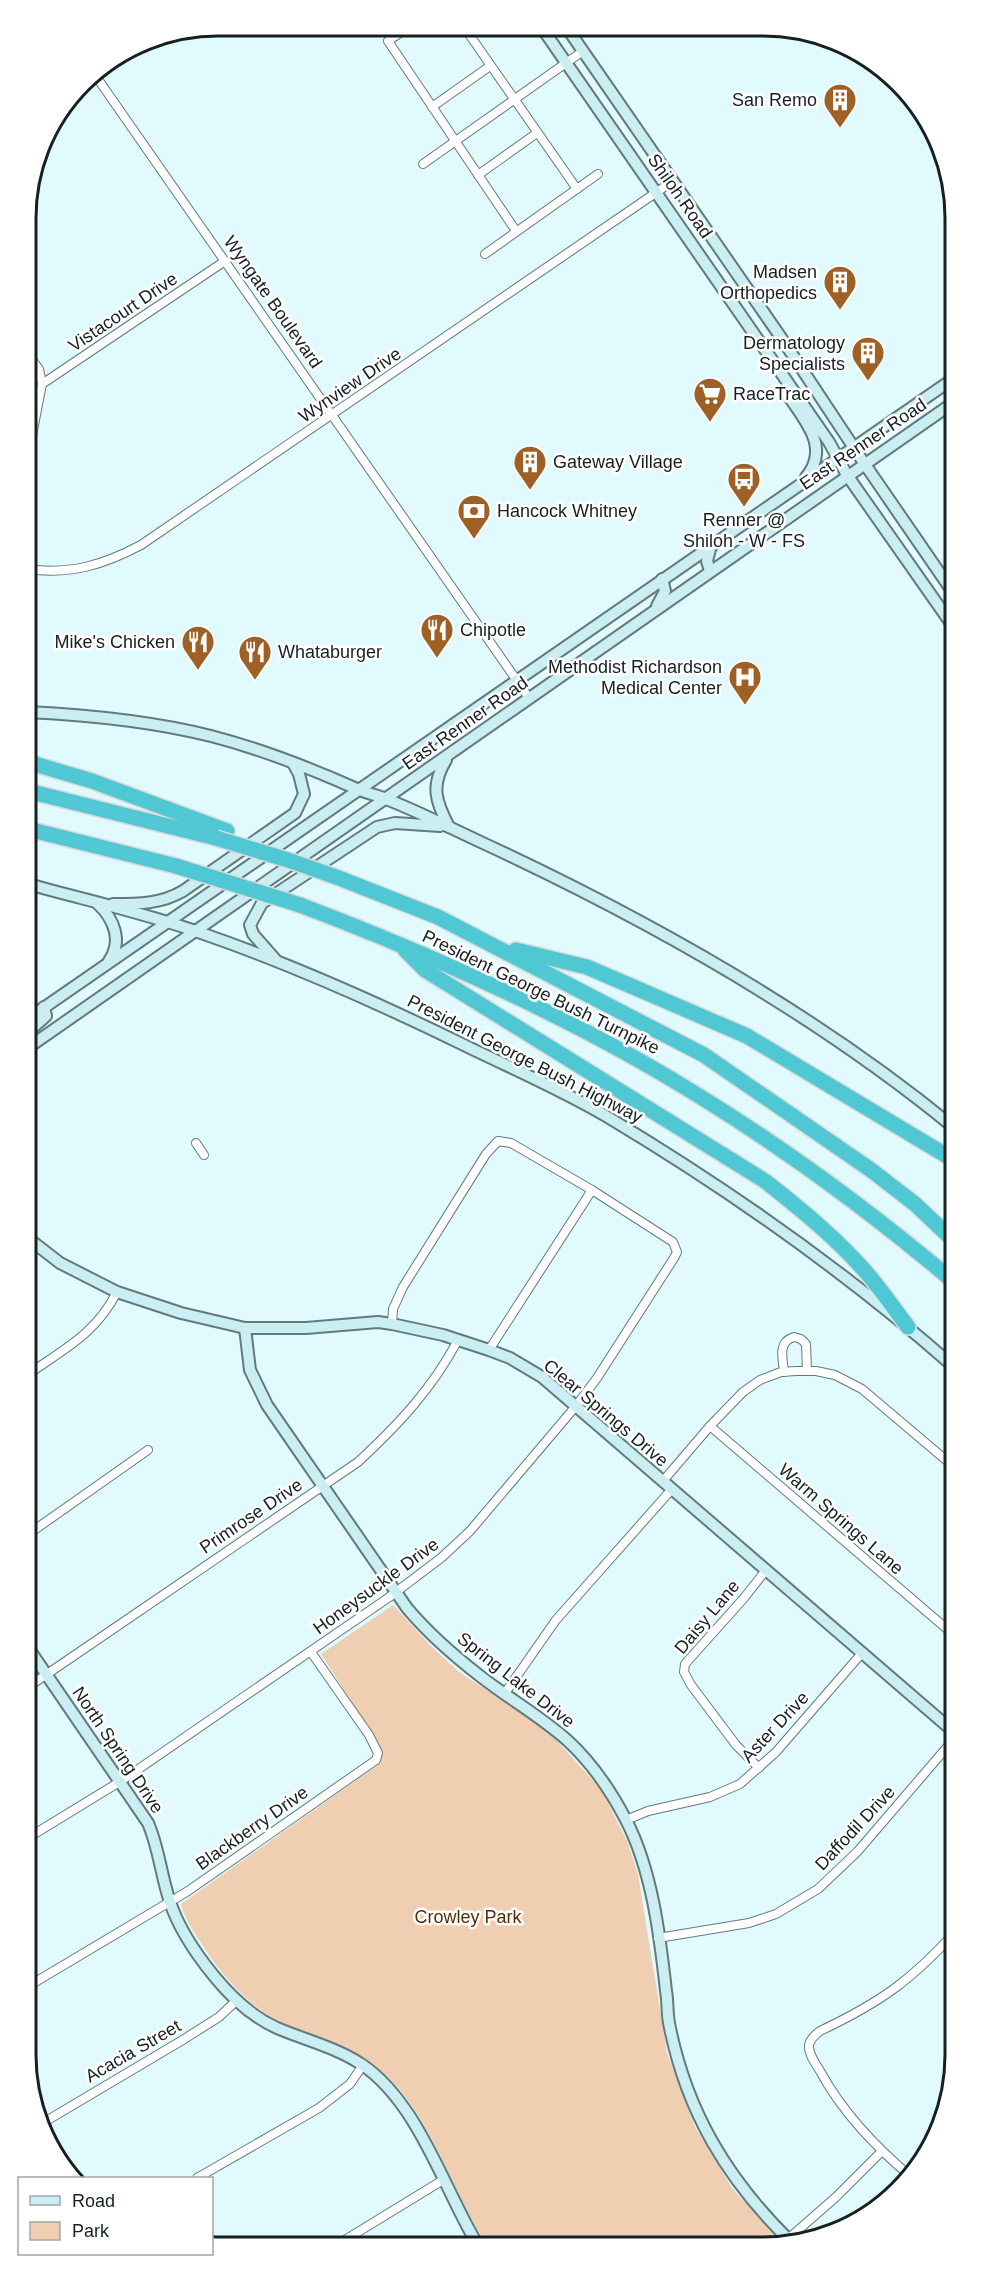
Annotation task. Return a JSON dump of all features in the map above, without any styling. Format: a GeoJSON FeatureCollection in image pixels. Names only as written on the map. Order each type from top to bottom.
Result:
{"type":"FeatureCollection","features":[{"type":"Feature","properties":{"kind":"highway"},"geometry":{"type":"LineString","coordinates":[[36,764],[92,781],[221,835]]}},
{"type":"Feature","properties":{"kind":"highway"},"geometry":{"type":"LineString","coordinates":[[36,793],[221,835]]}},
{"type":"Feature","properties":{"kind":"highway","name":"President George Bush Turnpike"},"geometry":{"type":"LineString","coordinates":[[36,831],[177,866],[300,905],[398,943],[524,1001],[702,1098],[811,1172],[945,1276]]}},
{"type":"Feature","properties":{"kind":"highway","name":"President George Bush Turnpike"},"geometry":{"type":"LineString","coordinates":[[221,835],[438,917],[494,944],[704,1055],[862,1164],[915,1204],[945,1232]]}},
{"type":"Feature","properties":{"kind":"highway"},"geometry":{"type":"LineString","coordinates":[[398,943],[425,970],[765,1181],[844,1249],[908,1327]]}},
{"type":"Feature","properties":{"kind":"highway"},"geometry":{"type":"LineString","coordinates":[[494,944],[587,967],[747,1036],[945,1155]]}},
{"type":"Feature","properties":{"kind":"highway"},"geometry":{"type":"LineString","coordinates":[[915,1204],[945,1225]]}},
{"type":"Feature","properties":{"kind":"main road","name":"Shiloh Road"},"geometry":{"type":"LineString","coordinates":[[548,36],[773,360],[847,475],[945,615]]}},
{"type":"Feature","properties":{"kind":"main road","name":"Shiloh Road"},"geometry":{"type":"LineString","coordinates":[[573,36],[763,310],[864,463],[945,580]]}},
{"type":"Feature","properties":{"kind":"main road"},"geometry":{"type":"LineString","coordinates":[[746,322],[763,310]]}},
{"type":"Feature","properties":{"kind":"main road"},"geometry":{"type":"LineString","coordinates":[[773,360],[773,372],[816,439],[816,455],[812,470],[802,482]]}},
{"type":"Feature","properties":{"kind":"main road","name":"East Renner Road"},"geometry":{"type":"LineString","coordinates":[[36,1013],[854,445],[945,384]]}},
{"type":"Feature","properties":{"kind":"main road","name":"East Renner Road"},"geometry":{"type":"LineString","coordinates":[[36,1042],[198,932],[655,609],[945,408]]}},
{"type":"Feature","properties":{"kind":"main road"},"geometry":{"type":"LineString","coordinates":[[710,571],[707,561],[711,545]]}},
{"type":"Feature","properties":{"kind":"main road"},"geometry":{"type":"LineString","coordinates":[[655,609],[665,591],[662,579]]}},
{"type":"Feature","properties":{"kind":"main road"},"geometry":{"type":"LineString","coordinates":[[929,591],[945,585]]}},
{"type":"Feature","properties":{"kind":"main road"},"geometry":{"type":"LineString","coordinates":[[36,712],[79,714],[157,725],[211,736],[266,752],[449,826],[616,910],[714,964],[860,1056],[945,1121]]}},
{"type":"Feature","properties":{"kind":"main road"},"geometry":{"type":"LineString","coordinates":[[448,757],[439,770],[436,792],[439,808],[449,826]]}},
{"type":"Feature","properties":{"kind":"main road"},"geometry":{"type":"LineString","coordinates":[[97,903],[131,904],[169,899],[295,813],[304,794],[299,774],[293,763]]}},
{"type":"Feature","properties":{"kind":"main road"},"geometry":{"type":"LineString","coordinates":[[275,960],[253,934],[250,925],[262,903],[377,827],[396,823],[449,826]]}},
{"type":"Feature","properties":{"kind":"main road","name":"President George Bush Highway"},"geometry":{"type":"LineString","coordinates":[[36,886],[198,932],[275,960],[376,1001],[604,1115],[793,1238],[908,1327],[945,1359]]}},
{"type":"Feature","properties":{"kind":"main road"},"geometry":{"type":"LineString","coordinates":[[97,903],[107,913],[114,926],[116,939],[114,953],[107,964]]}},
{"type":"Feature","properties":{"kind":"main road"},"geometry":{"type":"LineString","coordinates":[[36,1025],[46,1016],[44,1007]]}},
{"type":"Feature","properties":{"kind":"main road","name":"Clear Springs Drive"},"geometry":{"type":"LineString","coordinates":[[36,1244],[60,1263],[117,1292],[181,1313],[245,1328],[306,1328],[378,1322],[458,1340],[510,1358],[542,1377],[945,1724]]}},
{"type":"Feature","properties":{"kind":"main road","name":"Spring Lake Drive"},"geometry":{"type":"LineString","coordinates":[[245,1328],[247,1352],[258,1388],[396,1594],[423,1626],[479,1675],[545,1722],[568,1742],[595,1771],[626,1820],[647,1876],[669,2022],[680,2065],[696,2111],[729,2171],[755,2205],[784,2235]]}},
{"type":"Feature","properties":{"kind":"main road","name":"North Spring Drive"},"geometry":{"type":"LineString","coordinates":[[36,1659],[138,1806],[155,1839],[170,1902],[191,1944],[215,1977],[251,2013],[276,2027],[340,2051],[363,2065],[392,2090],[408,2113],[473,2237]]}},
{"type":"Feature","properties":{"kind":"street"},"geometry":{"type":"LineString","coordinates":[[396,36],[388,41],[516,231]]}},
{"type":"Feature","properties":{"kind":"street"},"geometry":{"type":"LineString","coordinates":[[470,36],[577,189]]}},
{"type":"Feature","properties":{"kind":"street"},"geometry":{"type":"LineString","coordinates":[[423,164],[583,51]]}},
{"type":"Feature","properties":{"kind":"street"},"geometry":{"type":"LineString","coordinates":[[432,108],[490,66]]}},
{"type":"Feature","properties":{"kind":"street","name":"Wyngate Boulevard"},"geometry":{"type":"LineString","coordinates":[[99,80],[529,698]]}},
{"type":"Feature","properties":{"kind":"street"},"geometry":{"type":"LineString","coordinates":[[478,176],[537,133]]}},
{"type":"Feature","properties":{"kind":"street"},"geometry":{"type":"LineString","coordinates":[[485,254],[598,174]]}},
{"type":"Feature","properties":{"kind":"street","name":"Wynview Drive"},"geometry":{"type":"LineString","coordinates":[[36,570],[80,569],[110,561],[141,545],[673,181]]}},
{"type":"Feature","properties":{"kind":"street","name":"Vistacourt Drive"},"geometry":{"type":"LineString","coordinates":[[42,384],[225,261]]}},
{"type":"Feature","properties":{"kind":"street"},"geometry":{"type":"LineString","coordinates":[[36,365],[42,384],[36,415]]}},
{"type":"Feature","properties":{"kind":"street"},"geometry":{"type":"LineString","coordinates":[[392,1324],[393,1309],[410,1274],[486,1154],[498,1141],[511,1143],[592,1190],[489,1350]]}},
{"type":"Feature","properties":{"kind":"street"},"geometry":{"type":"LineString","coordinates":[[196,1143],[204,1155]]}},
{"type":"Feature","properties":{"kind":"street","name":"Honeysuckle Drive"},"geometry":{"type":"LineString","coordinates":[[36,1833],[121,1781],[396,1594],[457,1544],[576,1406],[597,1378],[677,1252],[676,1246],[660,1232],[592,1190]]}},
{"type":"Feature","properties":{"kind":"street"},"geometry":{"type":"LineString","coordinates":[[36,1368],[90,1330],[107,1312],[117,1292]]}},
{"type":"Feature","properties":{"kind":"street"},"geometry":{"type":"LineString","coordinates":[[784,1372],[782,1348],[785,1342],[794,1337],[806,1344],[807,1371]]}},
{"type":"Feature","properties":{"kind":"street","name":"Primrose Drive"},"geometry":{"type":"LineString","coordinates":[[36,1682],[357,1462],[386,1436],[428,1390],[458,1340]]}},
{"type":"Feature","properties":{"kind":"street"},"geometry":{"type":"LineString","coordinates":[[663,1481],[710,1426],[743,1392],[760,1380],[784,1372],[807,1371],[835,1375],[862,1389],[945,1459]]}},
{"type":"Feature","properties":{"kind":"street","name":"Warm Springs Lane"},"geometry":{"type":"LineString","coordinates":[[710,1426],[945,1627]]}},
{"type":"Feature","properties":{"kind":"street"},"geometry":{"type":"LineString","coordinates":[[36,1529],[148,1450]]}},
{"type":"Feature","properties":{"kind":"street"},"geometry":{"type":"LineString","coordinates":[[505,1693],[556,1620],[672,1489]]}},
{"type":"Feature","properties":{"kind":"street","name":"Daisy Lane"},"geometry":{"type":"LineString","coordinates":[[759,1768],[736,1745],[691,1685],[684,1672],[685,1664],[766,1570]]}},
{"type":"Feature","properties":{"kind":"street","name":"Blackberry Drive"},"geometry":{"type":"LineString","coordinates":[[36,1982],[170,1902],[376,1760],[378,1753],[369,1735],[311,1652]]}},
{"type":"Feature","properties":{"kind":"street","name":"Aster Drive"},"geometry":{"type":"LineString","coordinates":[[626,1820],[648,1811],[728,1791],[776,1752],[862,1653]]}},
{"type":"Feature","properties":{"kind":"street","name":"Daffodil Drive"},"geometry":{"type":"LineString","coordinates":[[658,1938],[749,1923],[776,1914],[818,1889],[858,1851],[945,1750]]}},
{"type":"Feature","properties":{"kind":"street"},"geometry":{"type":"LineString","coordinates":[[903,2170],[853,2121],[833,2095],[811,2054],[809,2045],[815,2034],[886,1996],[915,1974],[945,1942]]}},
{"type":"Feature","properties":{"kind":"street","name":"Acacia Street"},"geometry":{"type":"LineString","coordinates":[[48,2120],[219,2017],[237,2000]]}},
{"type":"Feature","properties":{"kind":"street"},"geometry":{"type":"LineString","coordinates":[[199,2177],[319,2108],[350,2084],[363,2065]]}},
{"type":"Feature","properties":{"kind":"street"},"geometry":{"type":"LineString","coordinates":[[796,2233],[882,2151]]}},
{"type":"Feature","properties":{"kind":"street"},"geometry":{"type":"LineString","coordinates":[[350,2237],[443,2180]]}},
{"type":"Feature","properties":{"kind":"green space","name":"Crowley Park"},"geometry":{"type":"Polygon","coordinates":[[[393,1605],[459,1672],[546,1729],[601,1789],[628,1843],[638,1874],[667,2053],[695,2127],[732,2188],[775,2236],[482,2237],[431,2137],[392,2081],[356,2054],[325,2039],[277,2021],[254,2005],[226,1977],[193,1930],[181,1904],[378,1765],[378,1743],[321,1654],[393,1605]]]}},
{"type":"Feature","properties":{"kind":"place","name":"San Remo"},"geometry":{"type":"Point","coordinates":[840,129]}},
{"type":"Feature","properties":{"kind":"place","name":"Madsen Orthopedics"},"geometry":{"type":"Point","coordinates":[840,311]}},
{"type":"Feature","properties":{"kind":"place","name":"Dermatology Specialists"},"geometry":{"type":"Point","coordinates":[868,382]}},
{"type":"Feature","properties":{"kind":"place","name":"RaceTrac"},"geometry":{"type":"Point","coordinates":[710,423]}},
{"type":"Feature","properties":{"kind":"place","name":"Gateway Village"},"geometry":{"type":"Point","coordinates":[530,491]}},
{"type":"Feature","properties":{"kind":"place","name":"Renner @ Shiloh - W - FS"},"geometry":{"type":"Point","coordinates":[744,508]}},
{"type":"Feature","properties":{"kind":"place","name":"Hancock Whitney"},"geometry":{"type":"Point","coordinates":[474,540]}},
{"type":"Feature","properties":{"kind":"place","name":"Chipotle"},"geometry":{"type":"Point","coordinates":[437,659]}},
{"type":"Feature","properties":{"kind":"place","name":"Mike's Chicken"},"geometry":{"type":"Point","coordinates":[198,671]}},
{"type":"Feature","properties":{"kind":"place","name":"Whataburger"},"geometry":{"type":"Point","coordinates":[255,681]}},
{"type":"Feature","properties":{"kind":"place","name":"Methodist Richardson Medical Center"},"geometry":{"type":"Point","coordinates":[745,706]}}]}
